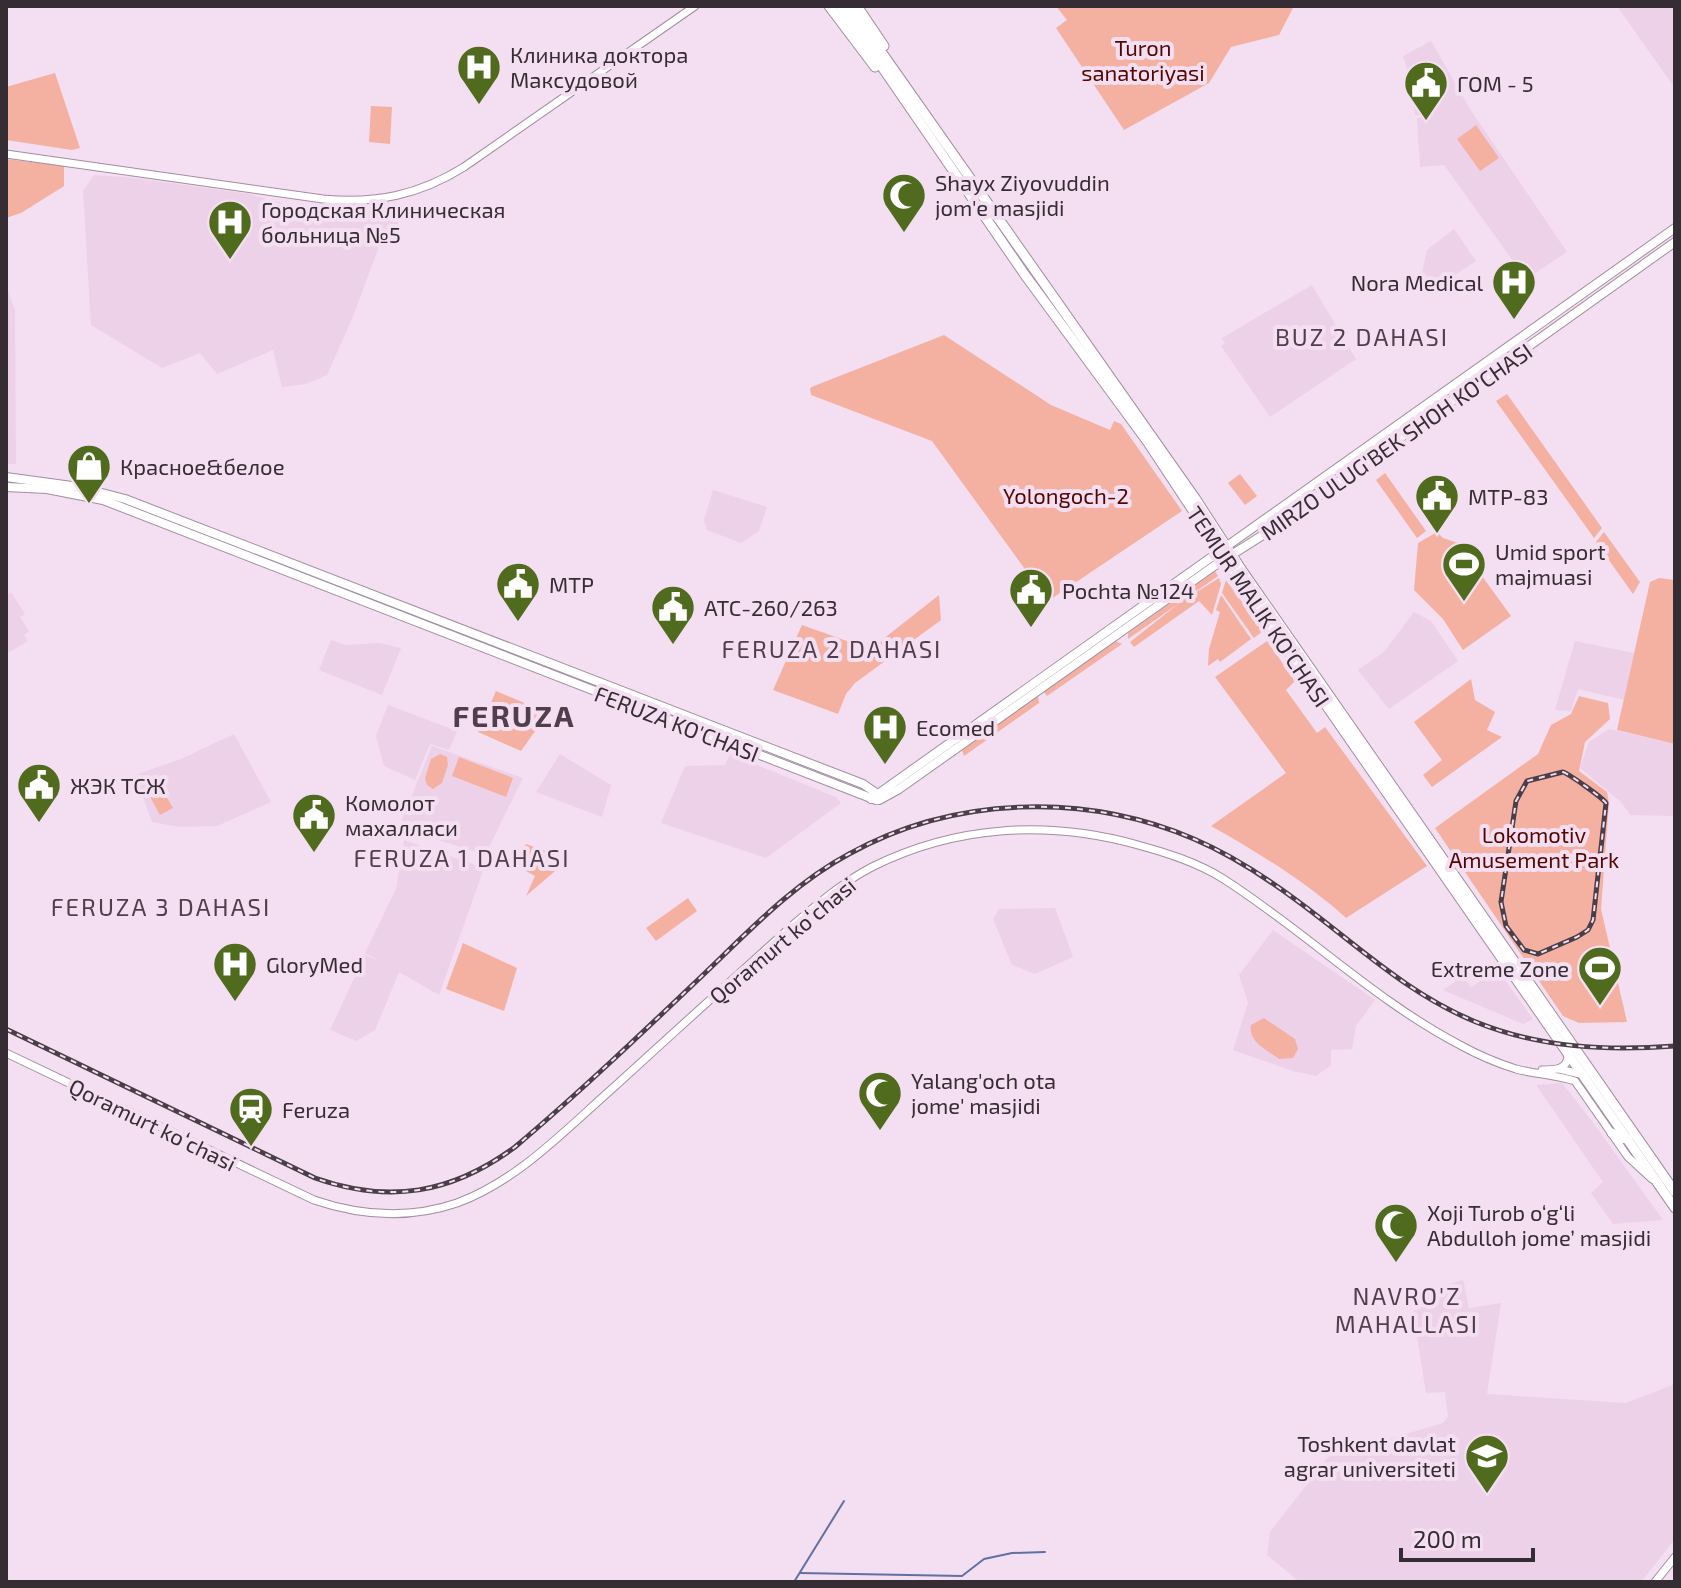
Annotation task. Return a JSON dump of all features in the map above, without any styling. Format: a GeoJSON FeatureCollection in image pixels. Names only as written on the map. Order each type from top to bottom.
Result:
{"type":"FeatureCollection","features":[{"type":"Feature","properties":{"kind":"highway"},"geometry":{"type":"LineString","coordinates":[[829,6],[874,66],[907,97]]}},
{"type":"Feature","properties":{"kind":"highway","name":"TEMUR MALIK KO'CHASI"},"geometry":{"type":"LineString","coordinates":[[840,6],[907,97]]}},
{"type":"Feature","properties":{"kind":"highway","name":"TEMUR MALIK KO'CHASI"},"geometry":{"type":"LineString","coordinates":[[849,6],[1025,275],[1226,553],[1568,1053],[1588,1074]]}},
{"type":"Feature","properties":{"kind":"highway"},"geometry":{"type":"LineString","coordinates":[[857,6],[888,54],[907,97]]}},
{"type":"Feature","properties":{"kind":"highway","name":"TEMUR MALIK KO'CHASI"},"geometry":{"type":"LineString","coordinates":[[1403,808],[1630,1134],[1675,1192]]}},
{"type":"Feature","properties":{"kind":"highway"},"geometry":{"type":"LineString","coordinates":[[1612,1133],[1619,1138],[1630,1134]]}},
{"type":"Feature","properties":{"kind":"highway","name":"TEMUR MALIK KO'CHASI"},"geometry":{"type":"LineString","coordinates":[[1630,1134],[1675,1208]]}},
{"type":"Feature","properties":{"kind":"main road"},"geometry":{"type":"LineString","coordinates":[[72,161],[323,195],[359,197],[394,193],[434,180],[463,163],[687,6]]}},
{"type":"Feature","properties":{"kind":"main road"},"geometry":{"type":"LineString","coordinates":[[6,151],[323,199],[367,201],[402,196],[435,184],[464,167],[695,6]]}},
{"type":"Feature","properties":{"kind":"main road","name":"MIRZO ULUG'BEK SHOH KO'CHASI"},"geometry":{"type":"LineString","coordinates":[[879,794],[1226,553],[1321,480],[1675,228]]}},
{"type":"Feature","properties":{"kind":"main road","name":"MIRZO ULUG'BEK SHOH KO'CHASI"},"geometry":{"type":"LineString","coordinates":[[1226,553],[1327,490],[1675,242]]}},
{"type":"Feature","properties":{"kind":"main road"},"geometry":{"type":"LineString","coordinates":[[1454,385],[1461,395]]}},
{"type":"Feature","properties":{"kind":"main road"},"geometry":{"type":"LineString","coordinates":[[1359,453],[1365,463]]}},
{"type":"Feature","properties":{"kind":"main road","name":"FERUZA KO'CHASI"},"geometry":{"type":"LineString","coordinates":[[6,477],[96,490],[469,637],[760,744],[863,784],[879,794]]}},
{"type":"Feature","properties":{"kind":"main road"},"geometry":{"type":"LineString","coordinates":[[1321,480],[1327,490]]}},
{"type":"Feature","properties":{"kind":"main road","name":"FERUZA KO'CHASI"},"geometry":{"type":"LineString","coordinates":[[6,487],[90,496],[174,523]]}},
{"type":"Feature","properties":{"kind":"main road","name":"MIRZO ULUG'BEK SHOH KO'CHASI"},"geometry":{"type":"LineString","coordinates":[[879,794],[1154,604]]}},
{"type":"Feature","properties":{"kind":"main road","name":"FERUZA KO'CHASI"},"geometry":{"type":"LineString","coordinates":[[469,637],[756,754],[879,794]]}},
{"type":"Feature","properties":{"kind":"main road"},"geometry":{"type":"LineString","coordinates":[[756,754],[761,750],[760,744]]}},
{"type":"Feature","properties":{"kind":"main road","name":"Qoramurt koʻchasi"},"geometry":{"type":"LineString","coordinates":[[6,1051],[321,1199],[341,1206],[382,1212],[433,1208],[485,1187],[526,1162],[792,922],[854,876],[879,862],[946,839],[971,832],[1026,827],[1064,829],[1120,838],[1192,861],[1235,884],[1388,996],[1451,1036],[1483,1053],[1518,1066],[1588,1074]]}},
{"type":"Feature","properties":{"kind":"main road","name":"Qoramurt koʻchasi"},"geometry":{"type":"LineString","coordinates":[[6,1051],[299,1194],[340,1208],[371,1213],[401,1214],[434,1210],[475,1195],[527,1163],[794,924],[867,870],[921,848],[974,833],[1048,829],[1120,840],[1173,855],[1213,873],[1379,994],[1448,1039],[1506,1065],[1577,1082],[1628,1157],[1658,1184]]}},
{"type":"Feature","properties":{"kind":"main road"},"geometry":{"type":"LineString","coordinates":[[1558,1069],[1568,1063],[1568,1053]]}},
{"type":"Feature","properties":{"kind":"main road"},"geometry":{"type":"LineString","coordinates":[[1655,1582],[1675,1557]]}},
{"type":"Feature","properties":{"kind":"shaded area"},"geometry":{"type":"Polygon","coordinates":[[[1617,6],[1675,6],[1675,88],[1667,77],[1617,6]]]}},
{"type":"Feature","properties":{"kind":"shaded area"},"geometry":{"type":"Polygon","coordinates":[[[1431,41],[1470,109],[1567,252],[1526,279],[1444,165],[1420,167],[1417,118],[1434,116],[1415,115],[1411,79],[1403,56],[1431,41]]]}},
{"type":"Feature","properties":{"kind":"shaded area","name":"Городская Клиническая больница №5"},"geometry":{"type":"Polygon","coordinates":[[[94,175],[250,194],[282,203],[334,210],[361,212],[396,205],[398,224],[381,241],[327,375],[306,384],[282,387],[273,350],[217,374],[200,353],[162,368],[91,325],[83,191],[94,175]]]}},
{"type":"Feature","properties":{"kind":"shaded area"},"geometry":{"type":"Polygon","coordinates":[[[1454,229],[1476,261],[1444,282],[1421,277],[1427,250],[1454,229]]]}},
{"type":"Feature","properties":{"kind":"shaded area"},"geometry":{"type":"Polygon","coordinates":[[[6,285],[15,311],[16,464],[6,464],[6,285]]]}},
{"type":"Feature","properties":{"kind":"shaded area"},"geometry":{"type":"Polygon","coordinates":[[[1312,285],[1356,359],[1270,417],[1221,346],[1225,343],[1222,338],[1312,285]]]}},
{"type":"Feature","properties":{"kind":"shaded area"},"geometry":{"type":"Polygon","coordinates":[[[713,490],[767,507],[759,531],[741,543],[707,530],[704,520],[713,490]]]}},
{"type":"Feature","properties":{"kind":"shaded area"},"geometry":{"type":"Polygon","coordinates":[[[11,592],[25,614],[20,617],[29,631],[24,635],[28,641],[6,654],[6,596],[11,592]]]}},
{"type":"Feature","properties":{"kind":"shaded area"},"geometry":{"type":"Polygon","coordinates":[[[1414,612],[1431,621],[1458,661],[1389,709],[1358,670],[1384,652],[1414,612]]]}},
{"type":"Feature","properties":{"kind":"shaded area"},"geometry":{"type":"Polygon","coordinates":[[[331,640],[345,645],[379,643],[401,648],[382,695],[319,670],[331,640]]]}},
{"type":"Feature","properties":{"kind":"shaded area"},"geometry":{"type":"Polygon","coordinates":[[[1575,641],[1634,653],[1624,700],[1578,689],[1571,711],[1555,710],[1575,641]]]}},
{"type":"Feature","properties":{"kind":"shaded area"},"geometry":{"type":"Polygon","coordinates":[[[388,705],[457,731],[449,750],[430,744],[415,780],[384,766],[376,736],[388,705]]]}},
{"type":"Feature","properties":{"kind":"shaded area"},"geometry":{"type":"Polygon","coordinates":[[[1609,729],[1675,744],[1675,816],[1631,815],[1620,801],[1580,768],[1589,742],[1609,729]]]}},
{"type":"Feature","properties":{"kind":"shaded area"},"geometry":{"type":"Polygon","coordinates":[[[234,734],[271,802],[217,826],[180,827],[152,822],[138,783],[138,774],[181,759],[234,734]]]}},
{"type":"Feature","properties":{"kind":"shaded area"},"geometry":{"type":"Polygon","coordinates":[[[432,746],[523,778],[485,855],[399,827],[432,746]]]}},
{"type":"Feature","properties":{"kind":"shaded area"},"geometry":{"type":"Polygon","coordinates":[[[560,754],[611,785],[602,817],[536,792],[560,754]]]}},
{"type":"Feature","properties":{"kind":"shaded area"},"geometry":{"type":"Polygon","coordinates":[[[730,754],[836,797],[841,803],[766,858],[661,823],[685,766],[725,765],[730,754]]]}},
{"type":"Feature","properties":{"kind":"shaded area"},"geometry":{"type":"Polygon","coordinates":[[[404,840],[484,868],[439,995],[399,972],[375,1030],[356,1041],[330,1030],[365,955],[379,961],[365,953],[396,889],[404,840]]]}},
{"type":"Feature","properties":{"kind":"shaded area"},"geometry":{"type":"Polygon","coordinates":[[[1055,908],[1073,957],[1035,974],[1012,965],[993,919],[999,909],[1055,908]]]}},
{"type":"Feature","properties":{"kind":"shaded area"},"geometry":{"type":"Polygon","coordinates":[[[1273,930],[1375,1000],[1356,1026],[1352,1049],[1331,1050],[1331,1065],[1316,1076],[1233,1050],[1248,1003],[1239,975],[1273,930]]]}},
{"type":"Feature","properties":{"kind":"shaded area"},"geometry":{"type":"Polygon","coordinates":[[[1497,969],[1533,1019],[1523,1024],[1443,990],[1462,977],[1472,987],[1497,969]]]}},
{"type":"Feature","properties":{"kind":"shaded area"},"geometry":{"type":"Polygon","coordinates":[[[1562,1083],[1663,1220],[1613,1224],[1591,1193],[1603,1182],[1536,1085],[1562,1083]]]}},
{"type":"Feature","properties":{"kind":"shaded area","name":"Toshkent davlat agrar universiteti"},"geometry":{"type":"Polygon","coordinates":[[[1463,1280],[1469,1308],[1501,1303],[1487,1394],[1626,1403],[1675,1384],[1675,1539],[1641,1582],[1300,1582],[1267,1555],[1270,1532],[1328,1457],[1443,1423],[1448,1417],[1445,1392],[1426,1393],[1413,1311],[1421,1309],[1419,1293],[1463,1280]]]}},
{"type":"Feature","properties":{"kind":"green space","name":"Turon sanatoriyasi"},"geometry":{"type":"Polygon","coordinates":[[[1056,6],[1294,6],[1279,35],[1231,47],[1209,83],[1124,130],[1056,28],[1067,20],[1056,6]]]}},
{"type":"Feature","properties":{"kind":"green space"},"geometry":{"type":"Polygon","coordinates":[[[55,73],[80,148],[72,150],[6,140],[6,87],[55,73]]]}},
{"type":"Feature","properties":{"kind":"green space"},"geometry":{"type":"Polygon","coordinates":[[[371,106],[392,107],[390,144],[369,142],[371,106]]]}},
{"type":"Feature","properties":{"kind":"green space"},"geometry":{"type":"Polygon","coordinates":[[[1476,125],[1499,158],[1480,171],[1457,139],[1476,125]]]}},
{"type":"Feature","properties":{"kind":"green space"},"geometry":{"type":"Polygon","coordinates":[[[6,159],[64,166],[64,186],[21,213],[6,218],[6,159]]]}},
{"type":"Feature","properties":{"kind":"green space","name":"Yolongoch-2"},"geometry":{"type":"Polygon","coordinates":[[[944,335],[1051,405],[1110,430],[1114,421],[1121,424],[1182,511],[1048,601],[932,441],[811,395],[810,388],[814,386],[944,335]]]}},
{"type":"Feature","properties":{"kind":"green space"},"geometry":{"type":"Polygon","coordinates":[[[1507,394],[1602,528],[1594,538],[1496,401],[1507,394]]]}},
{"type":"Feature","properties":{"kind":"green space"},"geometry":{"type":"Polygon","coordinates":[[[1385,473],[1426,531],[1417,538],[1376,480],[1385,473]]]}},
{"type":"Feature","properties":{"kind":"green space"},"geometry":{"type":"Polygon","coordinates":[[[1240,474],[1257,496],[1245,505],[1228,483],[1240,474]]]}},
{"type":"Feature","properties":{"kind":"green space","name":"Umid sport majmuasi"},"geometry":{"type":"Polygon","coordinates":[[[1437,532],[1443,538],[1458,543],[1511,616],[1463,650],[1443,619],[1414,590],[1418,543],[1437,532]]]}},
{"type":"Feature","properties":{"kind":"green space"},"geometry":{"type":"Polygon","coordinates":[[[1604,532],[1640,582],[1633,594],[1596,542],[1604,532]]]}},
{"type":"Feature","properties":{"kind":"green space"},"geometry":{"type":"Polygon","coordinates":[[[1215,571],[1218,576],[1128,639],[1128,633],[1215,571]]]}},
{"type":"Feature","properties":{"kind":"green space"},"geometry":{"type":"Polygon","coordinates":[[[1219,578],[1221,584],[1212,615],[1199,601],[1134,647],[1130,642],[1182,601],[1219,578]]]}},
{"type":"Feature","properties":{"kind":"green space"},"geometry":{"type":"Polygon","coordinates":[[[1659,578],[1675,580],[1675,744],[1617,730],[1650,582],[1659,578]]]}},
{"type":"Feature","properties":{"kind":"green space"},"geometry":{"type":"Polygon","coordinates":[[[1226,580],[1263,631],[1254,638],[1222,593],[1226,580]]]}},
{"type":"Feature","properties":{"kind":"green space"},"geometry":{"type":"Polygon","coordinates":[[[939,595],[941,620],[855,683],[846,694],[838,714],[773,690],[802,625],[872,650],[939,595]]]}},
{"type":"Feature","properties":{"kind":"green space"},"geometry":{"type":"Polygon","coordinates":[[[1221,595],[1251,639],[1220,662],[1218,659],[1208,666],[1209,649],[1220,612],[1216,610],[1221,595]]]}},
{"type":"Feature","properties":{"kind":"green space"},"geometry":{"type":"Polygon","coordinates":[[[1115,641],[1122,644],[1047,696],[1044,692],[1115,641]]]}},
{"type":"Feature","properties":{"kind":"green space"},"geometry":{"type":"Polygon","coordinates":[[[1267,641],[1295,681],[1286,690],[1317,733],[1325,727],[1427,866],[1346,918],[1282,869],[1211,826],[1286,773],[1215,677],[1267,641]]]}},
{"type":"Feature","properties":{"kind":"green space"},"geometry":{"type":"Polygon","coordinates":[[[1471,679],[1475,700],[1495,712],[1487,730],[1502,737],[1432,787],[1423,775],[1442,760],[1414,722],[1471,679]]]}},
{"type":"Feature","properties":{"kind":"green space"},"geometry":{"type":"Polygon","coordinates":[[[496,691],[548,713],[521,751],[478,732],[496,691]]]}},
{"type":"Feature","properties":{"kind":"green space"},"geometry":{"type":"Polygon","coordinates":[[[1038,696],[1039,703],[964,756],[962,750],[1038,696]]]}},
{"type":"Feature","properties":{"kind":"green space","name":"Lokomotiv Amusement Park"},"geometry":{"type":"Polygon","coordinates":[[[1579,696],[1608,703],[1610,719],[1585,742],[1579,771],[1607,792],[1609,803],[1601,909],[1627,1022],[1579,1023],[1563,1016],[1435,828],[1538,754],[1551,725],[1571,714],[1579,696]]]}},
{"type":"Feature","properties":{"kind":"green space"},"geometry":{"type":"Polygon","coordinates":[[[440,754],[447,757],[448,765],[442,783],[433,789],[427,785],[425,778],[431,759],[440,754]]]}},
{"type":"Feature","properties":{"kind":"green space"},"geometry":{"type":"Polygon","coordinates":[[[459,757],[513,778],[506,797],[452,776],[459,757]]]}},
{"type":"Feature","properties":{"kind":"green space"},"geometry":{"type":"Polygon","coordinates":[[[159,784],[173,808],[160,815],[147,791],[159,784]]]}},
{"type":"Feature","properties":{"kind":"green space"},"geometry":{"type":"Polygon","coordinates":[[[526,844],[569,859],[526,896],[535,876],[517,866],[526,844]]]}},
{"type":"Feature","properties":{"kind":"green space"},"geometry":{"type":"Polygon","coordinates":[[[688,898],[697,911],[656,941],[646,928],[688,898]]]}},
{"type":"Feature","properties":{"kind":"green space"},"geometry":{"type":"Polygon","coordinates":[[[463,943],[517,968],[504,1011],[446,989],[463,943]]]}},
{"type":"Feature","properties":{"kind":"green space"},"geometry":{"type":"Polygon","coordinates":[[[1264,1018],[1295,1039],[1298,1049],[1293,1058],[1279,1059],[1255,1041],[1251,1025],[1264,1018]]]}},
{"type":"Feature","properties":{"kind":"waterway"},"geometry":{"type":"LineString","coordinates":[[794,1582],[844,1501]]}},
{"type":"Feature","properties":{"kind":"waterway"},"geometry":{"type":"LineString","coordinates":[[800,1573],[962,1576],[984,1559],[1012,1553],[1045,1552]]}},
{"type":"Feature","properties":{"kind":"railway"},"geometry":{"type":"LineString","coordinates":[[1563,772],[1606,803],[1593,920],[1588,930],[1577,937],[1538,954],[1524,950],[1506,926],[1501,902],[1516,801],[1527,781],[1563,772]]}},
{"type":"Feature","properties":{"kind":"railway"},"geometry":{"type":"LineString","coordinates":[[6,1029],[315,1178],[368,1191],[419,1190],[467,1175],[515,1147],[611,1062],[772,909],[829,866],[889,835],[931,821],[975,811],[1020,807],[1109,813],[1152,824],[1207,845],[1281,889],[1426,996],[1500,1031],[1574,1046],[1675,1046]]}},
{"type":"Feature","properties":{"kind":"place","name":"Клиника доктора Максудовой"},"geometry":{"type":"Point","coordinates":[479,106]}},
{"type":"Feature","properties":{"kind":"place","name":"ГОМ - 5"},"geometry":{"type":"Point","coordinates":[1426,122]}},
{"type":"Feature","properties":{"kind":"place","name":"Shayx Ziyovuddin jom'e masjidi"},"geometry":{"type":"Point","coordinates":[904,234]}},
{"type":"Feature","properties":{"kind":"place","name":"Городская Клиническая больница №5"},"geometry":{"type":"Point","coordinates":[230,261]}},
{"type":"Feature","properties":{"kind":"place","name":"Nora Medical"},"geometry":{"type":"Point","coordinates":[1514,321]}},
{"type":"Feature","properties":{"kind":"place","name":"Красное&белое"},"geometry":{"type":"Point","coordinates":[89,505]}},
{"type":"Feature","properties":{"kind":"place","name":"MTP-83"},"geometry":{"type":"Point","coordinates":[1437,535]}},
{"type":"Feature","properties":{"kind":"place","name":"Umid sport majmuasi"},"geometry":{"type":"Point","coordinates":[1464,603]}},
{"type":"Feature","properties":{"kind":"place","name":"MTP"},"geometry":{"type":"Point","coordinates":[518,623]}},
{"type":"Feature","properties":{"kind":"place","name":"Pochta №124"},"geometry":{"type":"Point","coordinates":[1031,629]}},
{"type":"Feature","properties":{"kind":"place","name":"АТС-260/263"},"geometry":{"type":"Point","coordinates":[673,646]}},
{"type":"Feature","properties":{"kind":"place","name":"Ecomed"},"geometry":{"type":"Point","coordinates":[885,766]}},
{"type":"Feature","properties":{"kind":"place","name":"ЖЭК ТСЖ"},"geometry":{"type":"Point","coordinates":[39,824]}},
{"type":"Feature","properties":{"kind":"place","name":"Комолот махалласи"},"geometry":{"type":"Point","coordinates":[314,854]}},
{"type":"Feature","properties":{"kind":"place","name":"GloryMed"},"geometry":{"type":"Point","coordinates":[235,1003]}},
{"type":"Feature","properties":{"kind":"place","name":"Extreme Zone"},"geometry":{"type":"Point","coordinates":[1600,1007]}},
{"type":"Feature","properties":{"kind":"place","name":"Yalang'och ota jome' masjidi"},"geometry":{"type":"Point","coordinates":[880,1132]}},
{"type":"Feature","properties":{"kind":"place","name":"Feruza"},"geometry":{"type":"Point","coordinates":[251,1148]}},
{"type":"Feature","properties":{"kind":"place","name":"Xoji Turob o‘g‘li Abdulloh jome’ masjidi"},"geometry":{"type":"Point","coordinates":[1396,1264]}},
{"type":"Feature","properties":{"kind":"place","name":"Toshkent davlat agrar universiteti"},"geometry":{"type":"Point","coordinates":[1487,1495]}},
{"type":"Feature","properties":{"kind":"district","name":"BUZ 2 DAHASI"},"geometry":{"type":"Point","coordinates":[1362,336]}},
{"type":"Feature","properties":{"kind":"district","name":"FERUZA 2 DAHASI"},"geometry":{"type":"Point","coordinates":[832,648]}},
{"type":"Feature","properties":{"kind":"district","name":"FERUZA"},"geometry":{"type":"Point","coordinates":[514,715]}},
{"type":"Feature","properties":{"kind":"district","name":"FERUZA 1 DAHASI"},"geometry":{"type":"Point","coordinates":[462,857]}},
{"type":"Feature","properties":{"kind":"district","name":"FERUZA 3 DAHASI"},"geometry":{"type":"Point","coordinates":[161,906]}},
{"type":"Feature","properties":{"kind":"district","name":"NAVRO'Z MAHALLASI"},"geometry":{"type":"Point","coordinates":[1407,1309]}}]}
